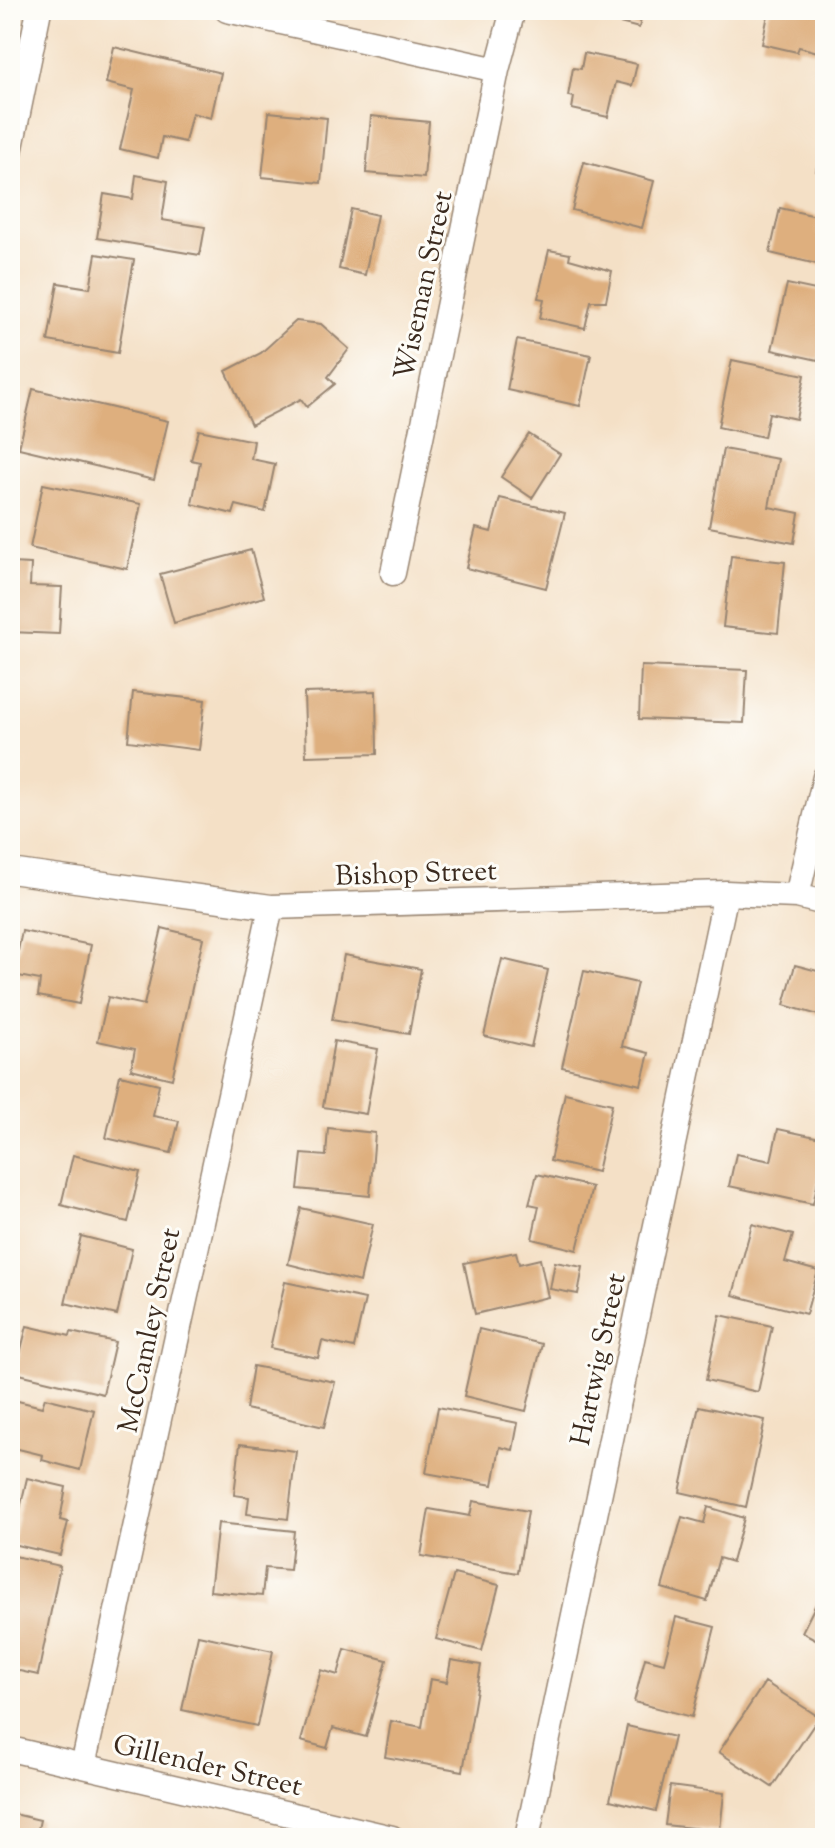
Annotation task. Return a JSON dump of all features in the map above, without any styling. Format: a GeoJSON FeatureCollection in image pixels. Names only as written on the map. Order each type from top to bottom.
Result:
{"type":"FeatureCollection","features":[{"type":"Feature","properties":{"kind":"street"},"geometry":{"type":"LineString","coordinates":[[10,152],[39,10]]}},
{"type":"Feature","properties":{"kind":"street"},"geometry":{"type":"LineString","coordinates":[[227,10],[497,70]]}},
{"type":"Feature","properties":{"kind":"street","name":"Wiseman Street"},"geometry":{"type":"LineString","coordinates":[[393,573],[497,70],[513,10]]}},
{"type":"Feature","properties":{"kind":"street"},"geometry":{"type":"LineString","coordinates":[[797,896],[825,777]]}},
{"type":"Feature","properties":{"kind":"street","name":"Bishop Street"},"geometry":{"type":"LineString","coordinates":[[10,871],[271,907],[726,893],[797,896],[825,903]]}},
{"type":"Feature","properties":{"kind":"street","name":"Hartwig Street"},"geometry":{"type":"LineString","coordinates":[[527,1838],[726,893]]}},
{"type":"Feature","properties":{"kind":"street","name":"McCamley Street"},"geometry":{"type":"LineString","coordinates":[[83,1766],[271,907]]}},
{"type":"Feature","properties":{"kind":"street","name":"Gillender Street"},"geometry":{"type":"LineString","coordinates":[[10,1749],[392,1838]]}},
{"type":"Feature","properties":{"kind":"building"},"geometry":{"type":"Polygon","coordinates":[[[594,10],[643,10],[639,28],[593,16],[594,10]]]}},
{"type":"Feature","properties":{"kind":"building"},"geometry":{"type":"Polygon","coordinates":[[[769,10],[825,10],[825,54],[799,47],[797,52],[762,44],[769,10]]]}},
{"type":"Feature","properties":{"kind":"building"},"geometry":{"type":"Polygon","coordinates":[[[114,47],[221,73],[211,118],[192,113],[185,142],[162,137],[158,158],[120,149],[134,90],[106,83],[114,47]]]}},
{"type":"Feature","properties":{"kind":"building"},"geometry":{"type":"Polygon","coordinates":[[[584,53],[637,64],[632,86],[616,82],[608,117],[572,109],[574,97],[568,96],[573,68],[581,69],[584,53]]]}},
{"type":"Feature","properties":{"kind":"building"},"geometry":{"type":"Polygon","coordinates":[[[269,112],[327,118],[321,183],[262,177],[269,112]]]}},
{"type":"Feature","properties":{"kind":"building"},"geometry":{"type":"Polygon","coordinates":[[[371,116],[429,122],[424,178],[366,173],[371,116]]]}},
{"type":"Feature","properties":{"kind":"building"},"geometry":{"type":"Polygon","coordinates":[[[825,133],[825,173],[816,171],[825,133]]]}},
{"type":"Feature","properties":{"kind":"building"},"geometry":{"type":"Polygon","coordinates":[[[584,162],[654,181],[642,228],[572,210],[584,162]]]}},
{"type":"Feature","properties":{"kind":"building"},"geometry":{"type":"Polygon","coordinates":[[[136,175],[168,181],[162,220],[205,227],[200,255],[97,238],[104,194],[133,199],[136,175]]]}},
{"type":"Feature","properties":{"kind":"building"},"geometry":{"type":"Polygon","coordinates":[[[780,208],[825,218],[825,266],[770,253],[780,208]]]}},
{"type":"Feature","properties":{"kind":"building"},"geometry":{"type":"Polygon","coordinates":[[[351,209],[377,215],[365,275],[339,269],[351,209]]]}},
{"type":"Feature","properties":{"kind":"building"},"geometry":{"type":"Polygon","coordinates":[[[549,250],[570,254],[569,259],[612,271],[606,301],[591,301],[585,328],[540,318],[544,299],[538,298],[549,250]]]}},
{"type":"Feature","properties":{"kind":"building"},"geometry":{"type":"Polygon","coordinates":[[[96,254],[134,260],[118,353],[48,341],[58,283],[90,288],[96,254]]]}},
{"type":"Feature","properties":{"kind":"building"},"geometry":{"type":"Polygon","coordinates":[[[787,284],[825,292],[825,331],[818,360],[772,350],[787,284]]]}},
{"type":"Feature","properties":{"kind":"building"},"geometry":{"type":"Polygon","coordinates":[[[296,321],[321,324],[349,349],[328,377],[335,384],[307,407],[301,399],[251,425],[226,371],[261,353],[296,321]]]}},
{"type":"Feature","properties":{"kind":"building"},"geometry":{"type":"Polygon","coordinates":[[[517,340],[591,355],[580,406],[507,390],[517,340]]]}},
{"type":"Feature","properties":{"kind":"building"},"geometry":{"type":"Polygon","coordinates":[[[732,360],[805,375],[796,419],[769,413],[764,437],[718,427],[732,360]]]}},
{"type":"Feature","properties":{"kind":"building"},"geometry":{"type":"Polygon","coordinates":[[[33,389],[168,421],[154,480],[19,448],[33,389]]]}},
{"type":"Feature","properties":{"kind":"building"},"geometry":{"type":"Polygon","coordinates":[[[199,430],[254,441],[251,459],[275,464],[265,512],[236,505],[233,514],[192,504],[200,462],[191,460],[199,430]]]}},
{"type":"Feature","properties":{"kind":"building"},"geometry":{"type":"Polygon","coordinates":[[[529,434],[560,454],[532,498],[501,477],[529,434]]]}},
{"type":"Feature","properties":{"kind":"building"},"geometry":{"type":"Polygon","coordinates":[[[723,449],[778,459],[769,507],[799,513],[794,543],[709,527],[723,449]]]}},
{"type":"Feature","properties":{"kind":"building"},"geometry":{"type":"Polygon","coordinates":[[[43,484],[141,504],[127,569],[30,548],[43,484]]]}},
{"type":"Feature","properties":{"kind":"building"},"geometry":{"type":"Polygon","coordinates":[[[500,498],[565,513],[546,588],[466,568],[476,528],[491,532],[500,498]]]}},
{"type":"Feature","properties":{"kind":"building"},"geometry":{"type":"Polygon","coordinates":[[[251,550],[264,597],[174,623],[160,574],[251,550]]]}},
{"type":"Feature","properties":{"kind":"building"},"geometry":{"type":"Polygon","coordinates":[[[731,556],[785,562],[778,633],[723,627],[731,556]]]}},
{"type":"Feature","properties":{"kind":"building"},"geometry":{"type":"Polygon","coordinates":[[[10,563],[31,564],[30,586],[62,587],[59,634],[10,632],[10,563]]]}},
{"type":"Feature","properties":{"kind":"building"},"geometry":{"type":"Polygon","coordinates":[[[641,666],[747,670],[744,723],[639,719],[641,666]]]}},
{"type":"Feature","properties":{"kind":"building"},"geometry":{"type":"Polygon","coordinates":[[[376,691],[377,754],[306,756],[304,693],[376,691]]]}},
{"type":"Feature","properties":{"kind":"building"},"geometry":{"type":"Polygon","coordinates":[[[133,692],[205,700],[199,750],[128,741],[133,692]]]}},
{"type":"Feature","properties":{"kind":"building"},"geometry":{"type":"Polygon","coordinates":[[[162,928],[203,938],[172,1079],[131,1069],[135,1049],[98,1041],[108,997],[144,1005],[162,928]]]}},
{"type":"Feature","properties":{"kind":"building"},"geometry":{"type":"Polygon","coordinates":[[[22,931],[91,945],[79,1004],[38,996],[40,980],[13,975],[22,931]]]}},
{"type":"Feature","properties":{"kind":"building"},"geometry":{"type":"Polygon","coordinates":[[[344,955],[421,969],[409,1034],[332,1020],[344,955]]]}},
{"type":"Feature","properties":{"kind":"building"},"geometry":{"type":"Polygon","coordinates":[[[502,959],[548,970],[531,1047],[484,1036],[502,959]]]}},
{"type":"Feature","properties":{"kind":"building"},"geometry":{"type":"Polygon","coordinates":[[[795,965],[825,973],[825,1017],[784,1005],[795,965]]]}},
{"type":"Feature","properties":{"kind":"building"},"geometry":{"type":"Polygon","coordinates":[[[584,971],[637,983],[622,1046],[649,1053],[641,1085],[562,1067],[584,971]]]}},
{"type":"Feature","properties":{"kind":"building"},"geometry":{"type":"Polygon","coordinates":[[[334,1041],[378,1049],[366,1114],[323,1107],[334,1041]]]}},
{"type":"Feature","properties":{"kind":"building"},"geometry":{"type":"Polygon","coordinates":[[[120,1075],[159,1084],[153,1116],[179,1121],[171,1153],[106,1138],[120,1075]]]}},
{"type":"Feature","properties":{"kind":"building"},"geometry":{"type":"Polygon","coordinates":[[[565,1093],[612,1104],[597,1172],[550,1161],[565,1093]]]}},
{"type":"Feature","properties":{"kind":"building"},"geometry":{"type":"Polygon","coordinates":[[[328,1128],[375,1133],[370,1196],[298,1189],[302,1154],[326,1156],[328,1128]]]}},
{"type":"Feature","properties":{"kind":"building"},"geometry":{"type":"Polygon","coordinates":[[[778,1129],[825,1139],[813,1204],[729,1186],[736,1154],[771,1161],[778,1129]]]}},
{"type":"Feature","properties":{"kind":"building"},"geometry":{"type":"Polygon","coordinates":[[[73,1155],[140,1172],[128,1222],[61,1205],[73,1155]]]}},
{"type":"Feature","properties":{"kind":"building"},"geometry":{"type":"Polygon","coordinates":[[[537,1174],[592,1187],[577,1250],[532,1239],[539,1206],[529,1204],[537,1174]]]}},
{"type":"Feature","properties":{"kind":"building"},"geometry":{"type":"Polygon","coordinates":[[[301,1208],[373,1224],[360,1282],[288,1264],[301,1208]]]}},
{"type":"Feature","properties":{"kind":"building"},"geometry":{"type":"Polygon","coordinates":[[[752,1224],[793,1235],[785,1262],[818,1271],[806,1314],[733,1295],[752,1224]]]}},
{"type":"Feature","properties":{"kind":"building"},"geometry":{"type":"Polygon","coordinates":[[[81,1236],[132,1249],[117,1315],[65,1303],[81,1236]]]}},
{"type":"Feature","properties":{"kind":"building"},"geometry":{"type":"Polygon","coordinates":[[[516,1252],[519,1264],[540,1259],[548,1297],[475,1314],[464,1263],[516,1252]]]}},
{"type":"Feature","properties":{"kind":"building"},"geometry":{"type":"Polygon","coordinates":[[[555,1262],[583,1267],[578,1294],[550,1289],[555,1262]]]}},
{"type":"Feature","properties":{"kind":"building"},"geometry":{"type":"Polygon","coordinates":[[[285,1282],[365,1299],[354,1348],[322,1341],[318,1358],[270,1348],[285,1282]]]}},
{"type":"Feature","properties":{"kind":"building"},"geometry":{"type":"Polygon","coordinates":[[[720,1315],[772,1326],[758,1392],[706,1380],[720,1315]]]}},
{"type":"Feature","properties":{"kind":"building"},"geometry":{"type":"Polygon","coordinates":[[[27,1326],[115,1342],[103,1394],[15,1373],[27,1326]]]}},
{"type":"Feature","properties":{"kind":"building"},"geometry":{"type":"Polygon","coordinates":[[[479,1329],[542,1344],[526,1411],[464,1396],[479,1329]]]}},
{"type":"Feature","properties":{"kind":"building"},"geometry":{"type":"Polygon","coordinates":[[[253,1366],[335,1382],[324,1427],[246,1409],[253,1366]]]}},
{"type":"Feature","properties":{"kind":"building"},"geometry":{"type":"Polygon","coordinates":[[[45,1398],[94,1410],[80,1470],[42,1460],[43,1455],[10,1447],[10,1399],[42,1407],[45,1398]]]}},
{"type":"Feature","properties":{"kind":"building"},"geometry":{"type":"Polygon","coordinates":[[[699,1406],[765,1420],[746,1507],[680,1492],[699,1406]]]}},
{"type":"Feature","properties":{"kind":"building"},"geometry":{"type":"Polygon","coordinates":[[[438,1407],[518,1423],[513,1450],[500,1447],[493,1485],[426,1473],[438,1407]]]}},
{"type":"Feature","properties":{"kind":"building"},"geometry":{"type":"Polygon","coordinates":[[[240,1444],[296,1451],[288,1519],[247,1514],[249,1497],[234,1495],[240,1444]]]}},
{"type":"Feature","properties":{"kind":"building"},"geometry":{"type":"Polygon","coordinates":[[[27,1478],[66,1487],[60,1520],[68,1522],[60,1555],[12,1544],[27,1478]]]}},
{"type":"Feature","properties":{"kind":"building"},"geometry":{"type":"Polygon","coordinates":[[[473,1501],[528,1511],[518,1573],[421,1556],[429,1509],[470,1516],[473,1501]]]}},
{"type":"Feature","properties":{"kind":"building"},"geometry":{"type":"Polygon","coordinates":[[[708,1507],[744,1518],[732,1562],[719,1558],[707,1601],[662,1588],[682,1517],[704,1523],[708,1507]]]}},
{"type":"Feature","properties":{"kind":"building"},"geometry":{"type":"Polygon","coordinates":[[[218,1523],[294,1531],[290,1570],[265,1568],[262,1596],[210,1591],[218,1523]]]}},
{"type":"Feature","properties":{"kind":"building"},"geometry":{"type":"Polygon","coordinates":[[[10,1555],[60,1566],[38,1675],[10,1669],[10,1555]]]}},
{"type":"Feature","properties":{"kind":"building"},"geometry":{"type":"Polygon","coordinates":[[[454,1574],[499,1585],[482,1651],[436,1639],[454,1574]]]}},
{"type":"Feature","properties":{"kind":"building"},"geometry":{"type":"Polygon","coordinates":[[[825,1586],[825,1644],[802,1632],[825,1586]]]}},
{"type":"Feature","properties":{"kind":"building"},"geometry":{"type":"Polygon","coordinates":[[[676,1617],[715,1627],[692,1717],[634,1702],[645,1658],[664,1663],[676,1617]]]}},
{"type":"Feature","properties":{"kind":"building"},"geometry":{"type":"Polygon","coordinates":[[[198,1635],[273,1651],[257,1726],[182,1710],[198,1635]]]}},
{"type":"Feature","properties":{"kind":"building"},"geometry":{"type":"Polygon","coordinates":[[[345,1649],[387,1660],[366,1737],[333,1728],[327,1748],[301,1741],[321,1670],[338,1675],[345,1649]]]}},
{"type":"Feature","properties":{"kind":"building"},"geometry":{"type":"Polygon","coordinates":[[[451,1660],[481,1665],[463,1771],[385,1757],[391,1721],[422,1727],[430,1679],[447,1682],[451,1660]]]}},
{"type":"Feature","properties":{"kind":"building"},"geometry":{"type":"Polygon","coordinates":[[[765,1682],[819,1717],[772,1787],[719,1752],[765,1682]]]}},
{"type":"Feature","properties":{"kind":"building"},"geometry":{"type":"Polygon","coordinates":[[[627,1726],[674,1737],[656,1811],[610,1800],[627,1726]]]}},
{"type":"Feature","properties":{"kind":"building"},"geometry":{"type":"Polygon","coordinates":[[[670,1786],[724,1793],[720,1831],[665,1825],[670,1786]]]}},
{"type":"Feature","properties":{"kind":"building"},"geometry":{"type":"Polygon","coordinates":[[[10,1813],[40,1820],[36,1838],[10,1838],[10,1813]]]}}]}
